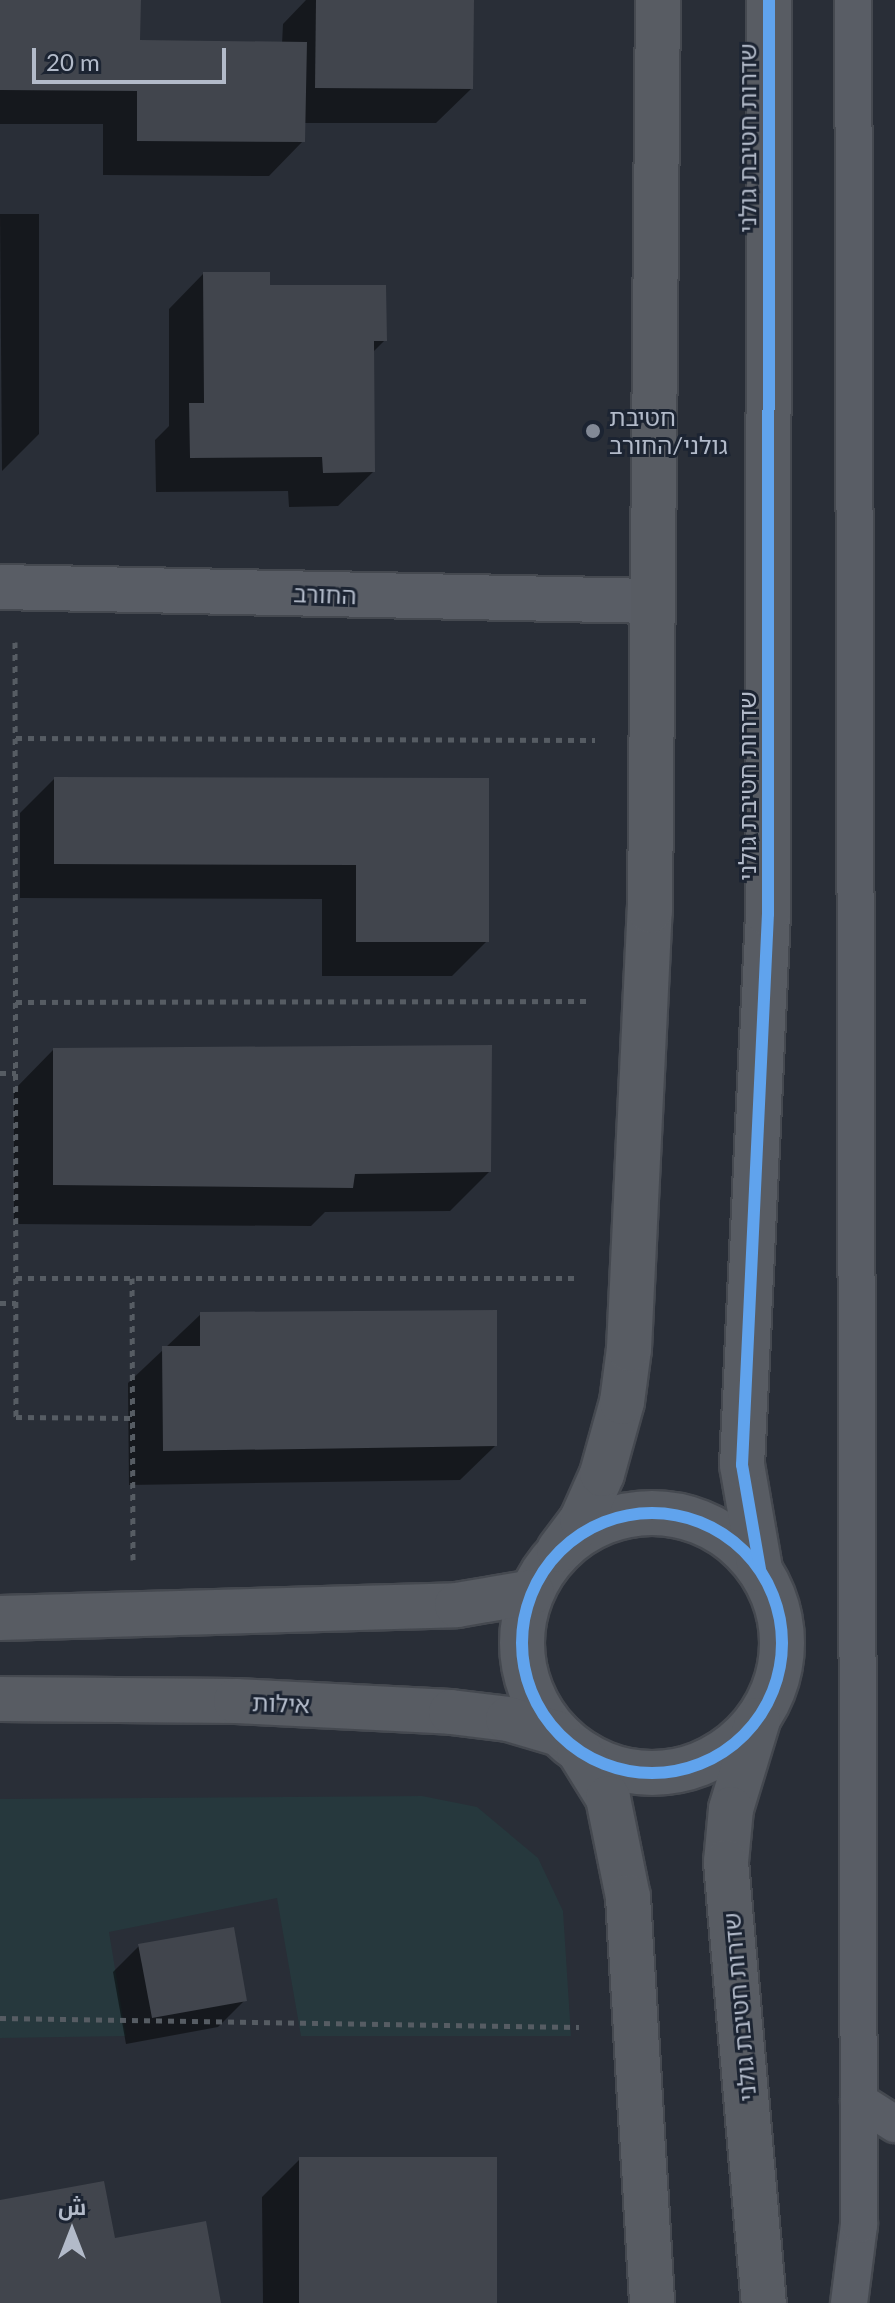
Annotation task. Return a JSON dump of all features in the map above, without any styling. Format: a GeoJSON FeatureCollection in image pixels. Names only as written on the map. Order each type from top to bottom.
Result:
{"type":"FeatureCollection","features":[{"type":"Feature","properties":{"kind":"street"},"geometry":{"type":"LineString","coordinates":[[652,2303],[636,2028],[620,1843],[608,1798],[569,1742],[543,1715],[524,1669],[521,1643],[532,1592],[593,1497],[617,1427],[633,1278],[647,1001],[658,0]]}},
{"type":"Feature","properties":{"kind":"street","name":"שדרות חטיבת גולני"},"geometry":{"type":"LineString","coordinates":[[760,1569],[742,1465],[768,914],[769,0]]}},
{"type":"Feature","properties":{"kind":"street","name":"החורב"},"geometry":{"type":"LineString","coordinates":[[8,587],[651,601]]}},
{"type":"Feature","properties":{"kind":"street"},"geometry":{"type":"LineString","coordinates":[[559,1550],[601,1523],[651,1512],[690,1519],[725,1535],[760,1569],[780,1616],[783,1643],[772,1693],[760,1715],[725,1751],[678,1770],[625,1770],[569,1742]]}},
{"type":"Feature","properties":{"kind":"street"},"geometry":{"type":"LineString","coordinates":[[0,1618],[133,1617],[457,1605],[532,1592]]}},
{"type":"Feature","properties":{"kind":"street","name":"אילות"},"geometry":{"type":"LineString","coordinates":[[0,1699],[236,1701],[437,1711],[492,1716],[569,1742]]}},
{"type":"Feature","properties":{"kind":"street","name":"שדרות חטיבת גולני"},"geometry":{"type":"LineString","coordinates":[[760,1715],[731,1809],[726,1862],[764,2303]]}},
{"type":"Feature","properties":{"kind":"lane"},"geometry":{"type":"LineString","coordinates":[[849,2303],[859,2225],[853,0]]}},
{"type":"Feature","properties":{"kind":"lane"},"geometry":{"type":"LineString","coordinates":[[859,2101],[895,2124]]}},
{"type":"Feature","properties":{"kind":"path"},"geometry":{"type":"LineString","coordinates":[[8,587],[16,738],[16,1417],[132,1418]]}},
{"type":"Feature","properties":{"kind":"path"},"geometry":{"type":"LineString","coordinates":[[16,738],[651,740]]}},
{"type":"Feature","properties":{"kind":"path"},"geometry":{"type":"LineString","coordinates":[[16,1002],[647,1001]]}},
{"type":"Feature","properties":{"kind":"path"},"geometry":{"type":"LineString","coordinates":[[0,1073],[16,1073]]}},
{"type":"Feature","properties":{"kind":"path"},"geometry":{"type":"LineString","coordinates":[[16,1278],[633,1278]]}},
{"type":"Feature","properties":{"kind":"path"},"geometry":{"type":"LineString","coordinates":[[132,1278],[133,1617]]}},
{"type":"Feature","properties":{"kind":"path"},"geometry":{"type":"LineString","coordinates":[[0,1303],[16,1303]]}},
{"type":"Feature","properties":{"kind":"path"},"geometry":{"type":"LineString","coordinates":[[0,2018],[636,2028]]}},
{"type":"Feature","properties":{"kind":"shaded area"},"geometry":{"type":"Polygon","coordinates":[[[422,1796],[477,1807],[538,1858],[563,1911],[571,2036],[301,2036],[277,1898],[109,1932],[126,2036],[0,2038],[0,1799],[422,1796]]]}},
{"type":"Feature","properties":{"kind":"building"},"geometry":{"type":"Polygon","coordinates":[[[0,0],[141,0],[140,40],[307,42],[305,142],[137,141],[137,91],[0,90],[0,0]]]}},
{"type":"Feature","properties":{"kind":"building"},"geometry":{"type":"Polygon","coordinates":[[[316,0],[474,0],[473,89],[315,88],[316,0]]]}},
{"type":"Feature","properties":{"kind":"building"},"geometry":{"type":"Polygon","coordinates":[[[203,272],[270,272],[270,285],[386,285],[387,341],[374,341],[375,472],[323,473],[322,457],[190,458],[189,403],[204,403],[203,272]]]}},
{"type":"Feature","properties":{"kind":"building"},"geometry":{"type":"Polygon","coordinates":[[[54,777],[489,778],[489,942],[356,942],[356,865],[54,864],[54,777]]]}},
{"type":"Feature","properties":{"kind":"building"},"geometry":{"type":"Polygon","coordinates":[[[492,1045],[491,1172],[355,1174],[353,1188],[53,1185],[53,1048],[492,1045]]]}},
{"type":"Feature","properties":{"kind":"building"},"geometry":{"type":"Polygon","coordinates":[[[497,1310],[497,1446],[163,1451],[162,1346],[200,1346],[200,1312],[497,1310]]]}},
{"type":"Feature","properties":{"kind":"building"},"geometry":{"type":"Polygon","coordinates":[[[234,1927],[247,2001],[152,2018],[138,1944],[234,1927]]]}},
{"type":"Feature","properties":{"kind":"building"},"geometry":{"type":"Polygon","coordinates":[[[299,2157],[497,2157],[497,2303],[299,2303],[299,2157]]]}},
{"type":"Feature","properties":{"kind":"building"},"geometry":{"type":"Polygon","coordinates":[[[104,2181],[115,2238],[206,2221],[221,2303],[0,2303],[0,2200],[104,2181]]]}},
{"type":"Feature","properties":{"kind":"cycle path"},"geometry":{"type":"LineString","coordinates":[[760,1569],[742,1465],[768,914],[769,0]]}},
{"type":"Feature","properties":{"kind":"cycle path"},"geometry":{"type":"LineString","coordinates":[[652,1513],[702,1523],[744,1551],[772,1593],[782,1643],[772,1693],[744,1735],[702,1763],[652,1773],[602,1763],[560,1735],[532,1693],[522,1643],[532,1593],[560,1551],[602,1523],[652,1513]]}},
{"type":"Feature","properties":{"kind":"place","name":"חטיבת גולני/החורב"},"geometry":{"type":"Point","coordinates":[593,431]}}]}
